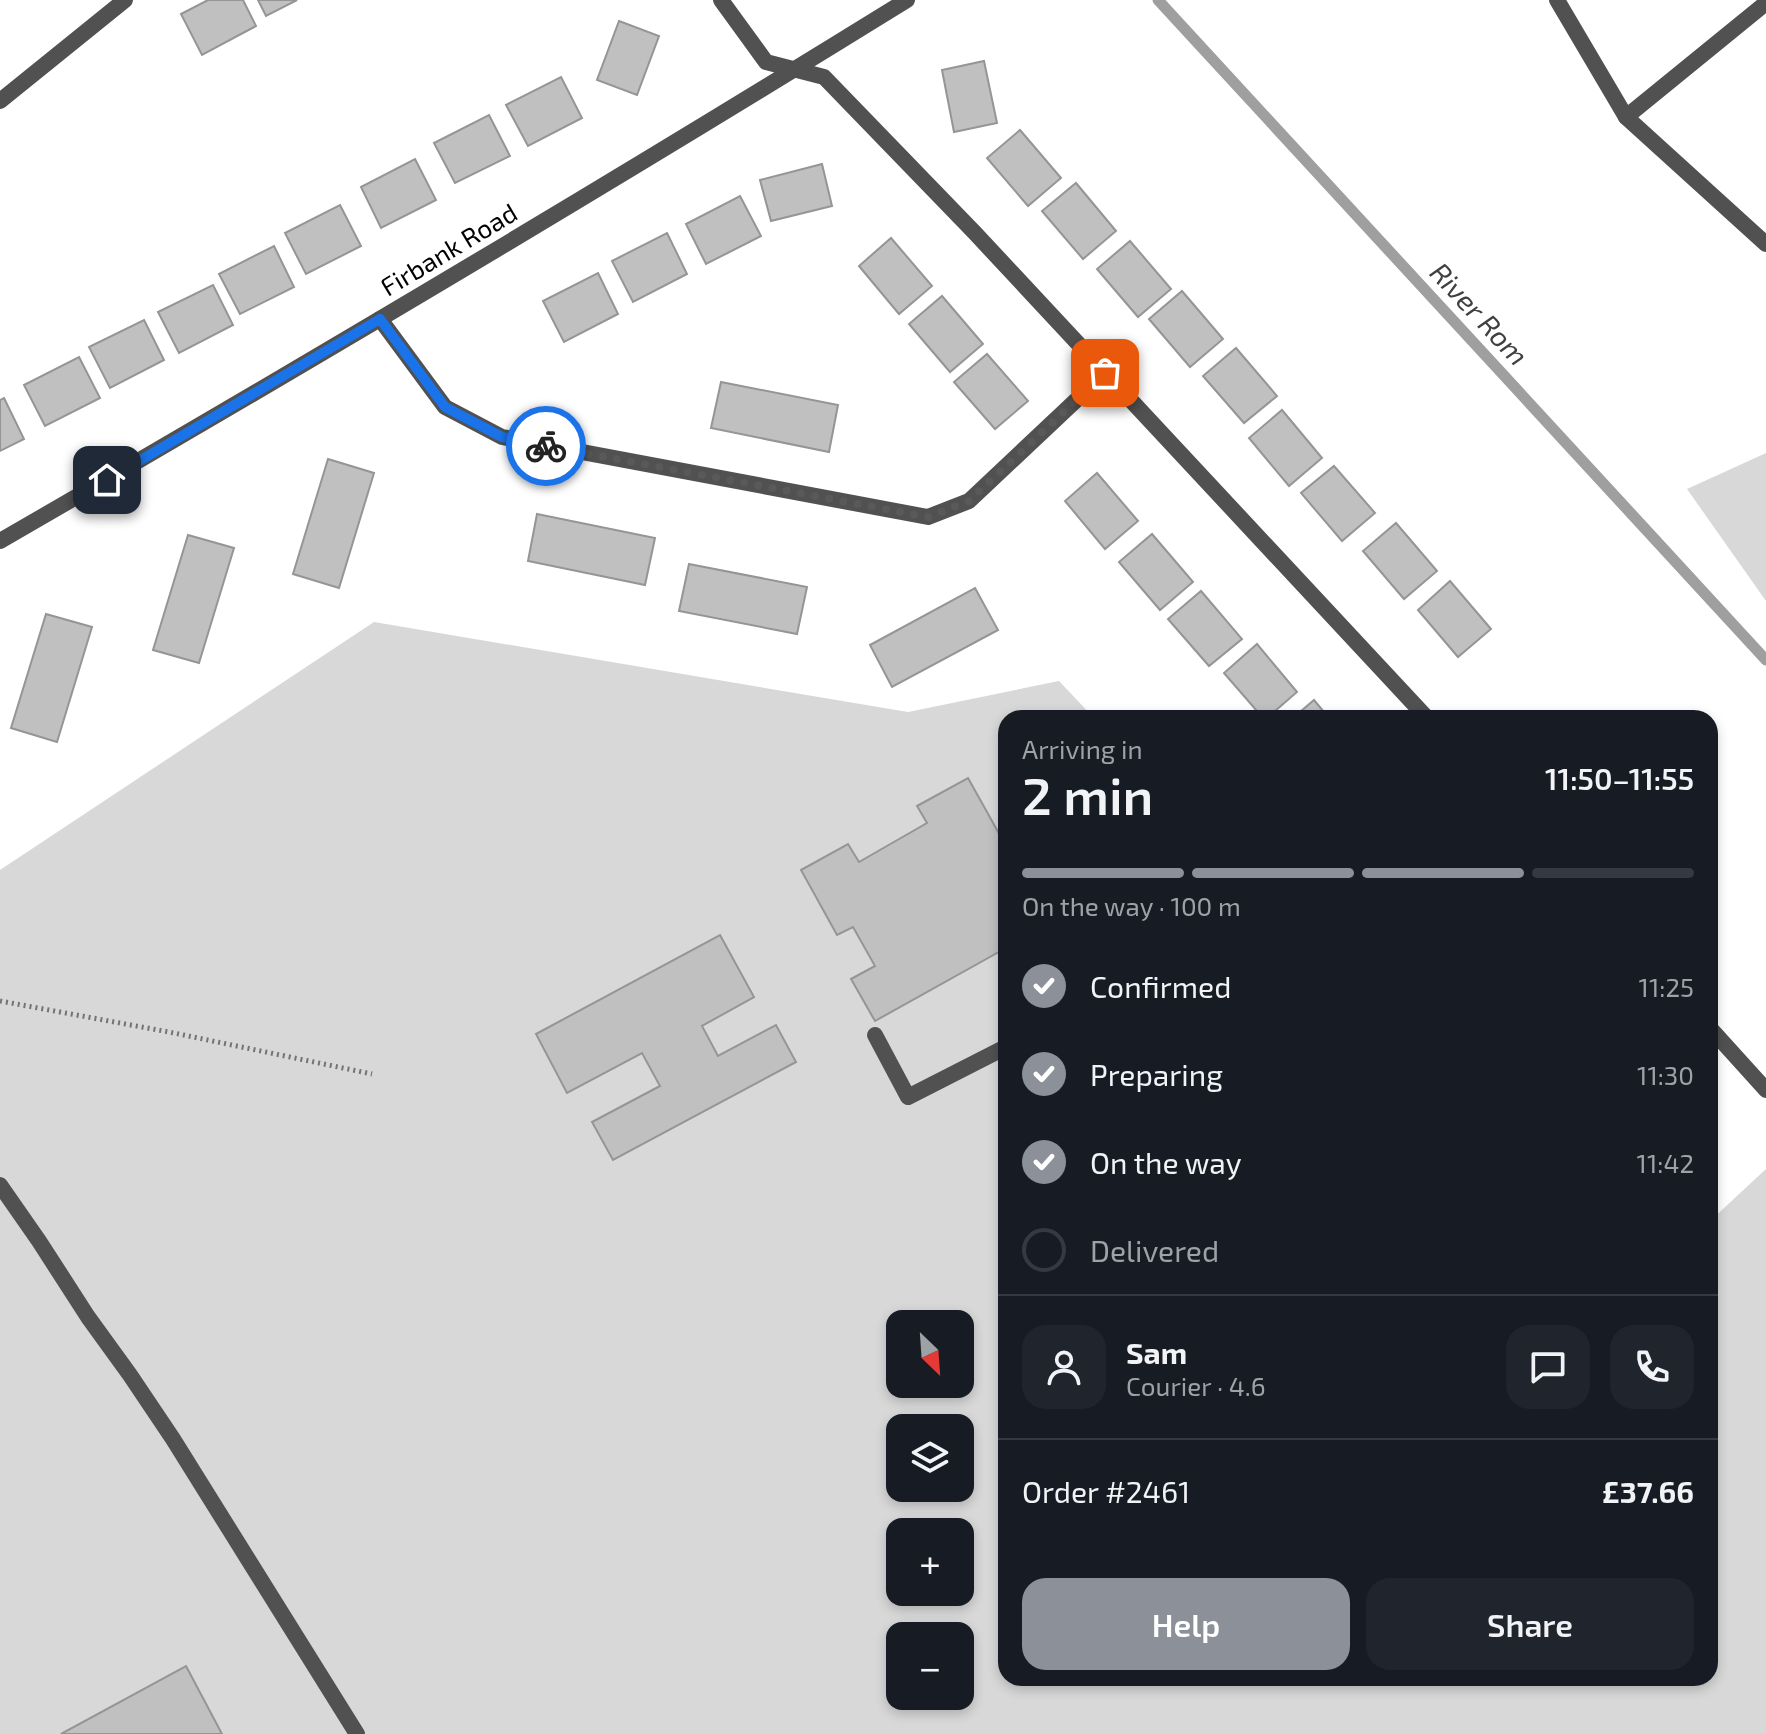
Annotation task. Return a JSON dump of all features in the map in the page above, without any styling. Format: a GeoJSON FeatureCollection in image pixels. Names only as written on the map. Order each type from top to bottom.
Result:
{"type":"FeatureCollection","features":[{"type":"Feature","properties":{"kind":"street"},"geometry":{"type":"LineString","coordinates":[[0,101],[125,0]]}},
{"type":"Feature","properties":{"kind":"street"},"geometry":{"type":"LineString","coordinates":[[721,0],[766,62],[824,77],[975,233],[1420,710]]}},
{"type":"Feature","properties":{"kind":"street","name":"Firbank Road"},"geometry":{"type":"LineString","coordinates":[[0,541],[380,319],[907,0]]}},
{"type":"Feature","properties":{"kind":"street"},"geometry":{"type":"LineString","coordinates":[[1557,0],[1626,117],[1766,244]]}},
{"type":"Feature","properties":{"kind":"street"},"geometry":{"type":"LineString","coordinates":[[1626,117],[1766,3]]}},
{"type":"Feature","properties":{"kind":"street"},"geometry":{"type":"LineString","coordinates":[[380,319],[445,407],[502,437],[928,517],[969,501],[1105,373]]}},
{"type":"Feature","properties":{"kind":"street"},"geometry":{"type":"LineString","coordinates":[[875,1035],[908,1097],[998,1051]]}},
{"type":"Feature","properties":{"kind":"street"},"geometry":{"type":"LineString","coordinates":[[1718,1037],[1766,1090]]}},
{"type":"Feature","properties":{"kind":"street"},"geometry":{"type":"LineString","coordinates":[[0,1185],[173,1439],[357,1734]]}},
{"type":"Feature","properties":{"kind":"path"},"geometry":{"type":"LineString","coordinates":[[0,1001],[372,1074]]}},
{"type":"Feature","properties":{"kind":"shaded area"},"geometry":{"type":"Polygon","coordinates":[[[1766,453],[1766,601],[1687,489],[1766,453]]]}},
{"type":"Feature","properties":{"kind":"shaded area"},"geometry":{"type":"Polygon","coordinates":[[[374,622],[908,712],[1059,681],[1086,710],[998,710],[998,1686],[1718,1686],[1718,1214],[1766,1169],[1766,1734],[0,1734],[0,870],[374,622]]]}},
{"type":"Feature","properties":{"kind":"building"},"geometry":{"type":"Polygon","coordinates":[[[208,0],[243,0],[256,26],[202,55],[181,14],[208,0]]]}},
{"type":"Feature","properties":{"kind":"building"},"geometry":{"type":"Polygon","coordinates":[[[258,0],[297,0],[266,16],[258,0]]]}},
{"type":"Feature","properties":{"kind":"building"},"geometry":{"type":"Polygon","coordinates":[[[619,21],[659,36],[637,95],[597,80],[619,21]]]}},
{"type":"Feature","properties":{"kind":"building"},"geometry":{"type":"Polygon","coordinates":[[[984,61],[997,123],[954,132],[942,70],[984,61]]]}},
{"type":"Feature","properties":{"kind":"building"},"geometry":{"type":"Polygon","coordinates":[[[561,77],[582,118],[528,146],[506,105],[561,77]]]}},
{"type":"Feature","properties":{"kind":"building"},"geometry":{"type":"Polygon","coordinates":[[[489,115],[510,156],[455,183],[434,143],[489,115]]]}},
{"type":"Feature","properties":{"kind":"building"},"geometry":{"type":"Polygon","coordinates":[[[1020,130],[1061,178],[1028,206],[987,158],[1020,130]]]}},
{"type":"Feature","properties":{"kind":"building"},"geometry":{"type":"Polygon","coordinates":[[[415,159],[436,200],[381,228],[361,187],[415,159]]]}},
{"type":"Feature","properties":{"kind":"building"},"geometry":{"type":"Polygon","coordinates":[[[822,164],[832,206],[771,221],[760,180],[822,164]]]}},
{"type":"Feature","properties":{"kind":"building"},"geometry":{"type":"Polygon","coordinates":[[[1076,183],[1116,231],[1083,259],[1042,211],[1076,183]]]}},
{"type":"Feature","properties":{"kind":"building"},"geometry":{"type":"Polygon","coordinates":[[[740,196],[761,236],[706,264],[686,224],[740,196]]]}},
{"type":"Feature","properties":{"kind":"building"},"geometry":{"type":"Polygon","coordinates":[[[340,205],[361,246],[306,274],[285,233],[340,205]]]}},
{"type":"Feature","properties":{"kind":"building"},"geometry":{"type":"Polygon","coordinates":[[[667,233],[687,274],[633,302],[612,261],[667,233]]]}},
{"type":"Feature","properties":{"kind":"building"},"geometry":{"type":"Polygon","coordinates":[[[891,238],[932,286],[899,314],[859,266],[891,238]]]}},
{"type":"Feature","properties":{"kind":"building"},"geometry":{"type":"Polygon","coordinates":[[[1130,241],[1171,289],[1138,317],[1097,269],[1130,241]]]}},
{"type":"Feature","properties":{"kind":"building"},"geometry":{"type":"Polygon","coordinates":[[[274,246],[294,287],[240,314],[219,274],[274,246]]]}},
{"type":"Feature","properties":{"kind":"building"},"geometry":{"type":"Polygon","coordinates":[[[598,273],[618,314],[564,342],[543,301],[598,273]]]}},
{"type":"Feature","properties":{"kind":"building"},"geometry":{"type":"Polygon","coordinates":[[[213,285],[233,325],[179,353],[158,312],[213,285]]]}},
{"type":"Feature","properties":{"kind":"building"},"geometry":{"type":"Polygon","coordinates":[[[1182,291],[1223,339],[1190,367],[1149,319],[1182,291]]]}},
{"type":"Feature","properties":{"kind":"building"},"geometry":{"type":"Polygon","coordinates":[[[942,296],[983,344],[950,372],[909,324],[942,296]]]}},
{"type":"Feature","properties":{"kind":"building"},"geometry":{"type":"Polygon","coordinates":[[[144,320],[164,360],[110,388],[89,347],[144,320]]]}},
{"type":"Feature","properties":{"kind":"building"},"geometry":{"type":"Polygon","coordinates":[[[1236,348],[1277,396],[1244,423],[1203,376],[1236,348]]]}},
{"type":"Feature","properties":{"kind":"building"},"geometry":{"type":"Polygon","coordinates":[[[987,354],[1028,401],[995,429],[954,382],[987,354]]]}},
{"type":"Feature","properties":{"kind":"building"},"geometry":{"type":"Polygon","coordinates":[[[79,357],[100,398],[45,426],[24,385],[79,357]]]}},
{"type":"Feature","properties":{"kind":"building"},"geometry":{"type":"Polygon","coordinates":[[[721,382],[838,405],[829,452],[711,428],[721,382]]]}},
{"type":"Feature","properties":{"kind":"building"},"geometry":{"type":"Polygon","coordinates":[[[4,398],[24,439],[0,451],[0,400],[4,398]]]}},
{"type":"Feature","properties":{"kind":"building"},"geometry":{"type":"Polygon","coordinates":[[[1282,410],[1322,458],[1289,486],[1249,438],[1282,410]]]}},
{"type":"Feature","properties":{"kind":"building"},"geometry":{"type":"Polygon","coordinates":[[[328,459],[374,473],[339,588],[293,574],[328,459]]]}},
{"type":"Feature","properties":{"kind":"building"},"geometry":{"type":"Polygon","coordinates":[[[1334,466],[1375,513],[1342,541],[1301,493],[1334,466]]]}},
{"type":"Feature","properties":{"kind":"building"},"geometry":{"type":"Polygon","coordinates":[[[1097,473],[1138,521],[1105,549],[1065,501],[1097,473]]]}},
{"type":"Feature","properties":{"kind":"building"},"geometry":{"type":"Polygon","coordinates":[[[537,514],[655,538],[645,585],[528,561],[537,514]]]}},
{"type":"Feature","properties":{"kind":"building"},"geometry":{"type":"Polygon","coordinates":[[[1396,523],[1437,571],[1404,599],[1363,551],[1396,523]]]}},
{"type":"Feature","properties":{"kind":"building"},"geometry":{"type":"Polygon","coordinates":[[[1152,534],[1193,582],[1160,610],[1119,562],[1152,534]]]}},
{"type":"Feature","properties":{"kind":"building"},"geometry":{"type":"Polygon","coordinates":[[[188,535],[234,548],[199,663],[153,650],[188,535]]]}},
{"type":"Feature","properties":{"kind":"building"},"geometry":{"type":"Polygon","coordinates":[[[689,564],[807,587],[797,634],[679,611],[689,564]]]}},
{"type":"Feature","properties":{"kind":"building"},"geometry":{"type":"Polygon","coordinates":[[[1450,581],[1491,629],[1458,657],[1418,610],[1450,581]]]}},
{"type":"Feature","properties":{"kind":"building"},"geometry":{"type":"Polygon","coordinates":[[[975,588],[998,630],[892,687],[870,645],[975,588]]]}},
{"type":"Feature","properties":{"kind":"building"},"geometry":{"type":"Polygon","coordinates":[[[1201,591],[1242,639],[1209,666],[1168,619],[1201,591]]]}},
{"type":"Feature","properties":{"kind":"building"},"geometry":{"type":"Polygon","coordinates":[[[46,614],[92,627],[57,742],[11,728],[46,614]]]}},
{"type":"Feature","properties":{"kind":"building"},"geometry":{"type":"Polygon","coordinates":[[[1257,644],[1297,692],[1276,710],[1256,710],[1224,673],[1257,644]]]}},
{"type":"Feature","properties":{"kind":"building"},"geometry":{"type":"Polygon","coordinates":[[[1314,700],[1322,710],[1302,710],[1314,700]]]}},
{"type":"Feature","properties":{"kind":"building"},"geometry":{"type":"Polygon","coordinates":[[[968,778],[998,832],[998,952],[875,1021],[851,979],[875,966],[853,927],[837,935],[801,870],[848,844],[859,862],[927,823],[917,806],[968,778]]]}},
{"type":"Feature","properties":{"kind":"building"},"geometry":{"type":"Polygon","coordinates":[[[720,935],[754,997],[702,1026],[718,1056],[776,1025],[796,1062],[613,1160],[592,1122],[660,1086],[642,1053],[567,1093],[536,1034],[720,935]]]}},
{"type":"Feature","properties":{"kind":"building"},"geometry":{"type":"Polygon","coordinates":[[[186,1666],[222,1734],[61,1734],[186,1666]]]}},
{"type":"Feature","properties":{"kind":"waterway","name":"River Rom"},"geometry":{"type":"LineString","coordinates":[[1158,0],[1766,660]]}},
{"type":"Feature","properties":{"kind":"way so far"},"geometry":{"type":"LineString","coordinates":[[546,446],[928,517],[969,501],[1105,373]]}},
{"type":"Feature","properties":{"kind":"route"},"geometry":{"type":"LineString","coordinates":[[107,480],[380,319],[445,407],[502,437],[546,446]]}}]}
